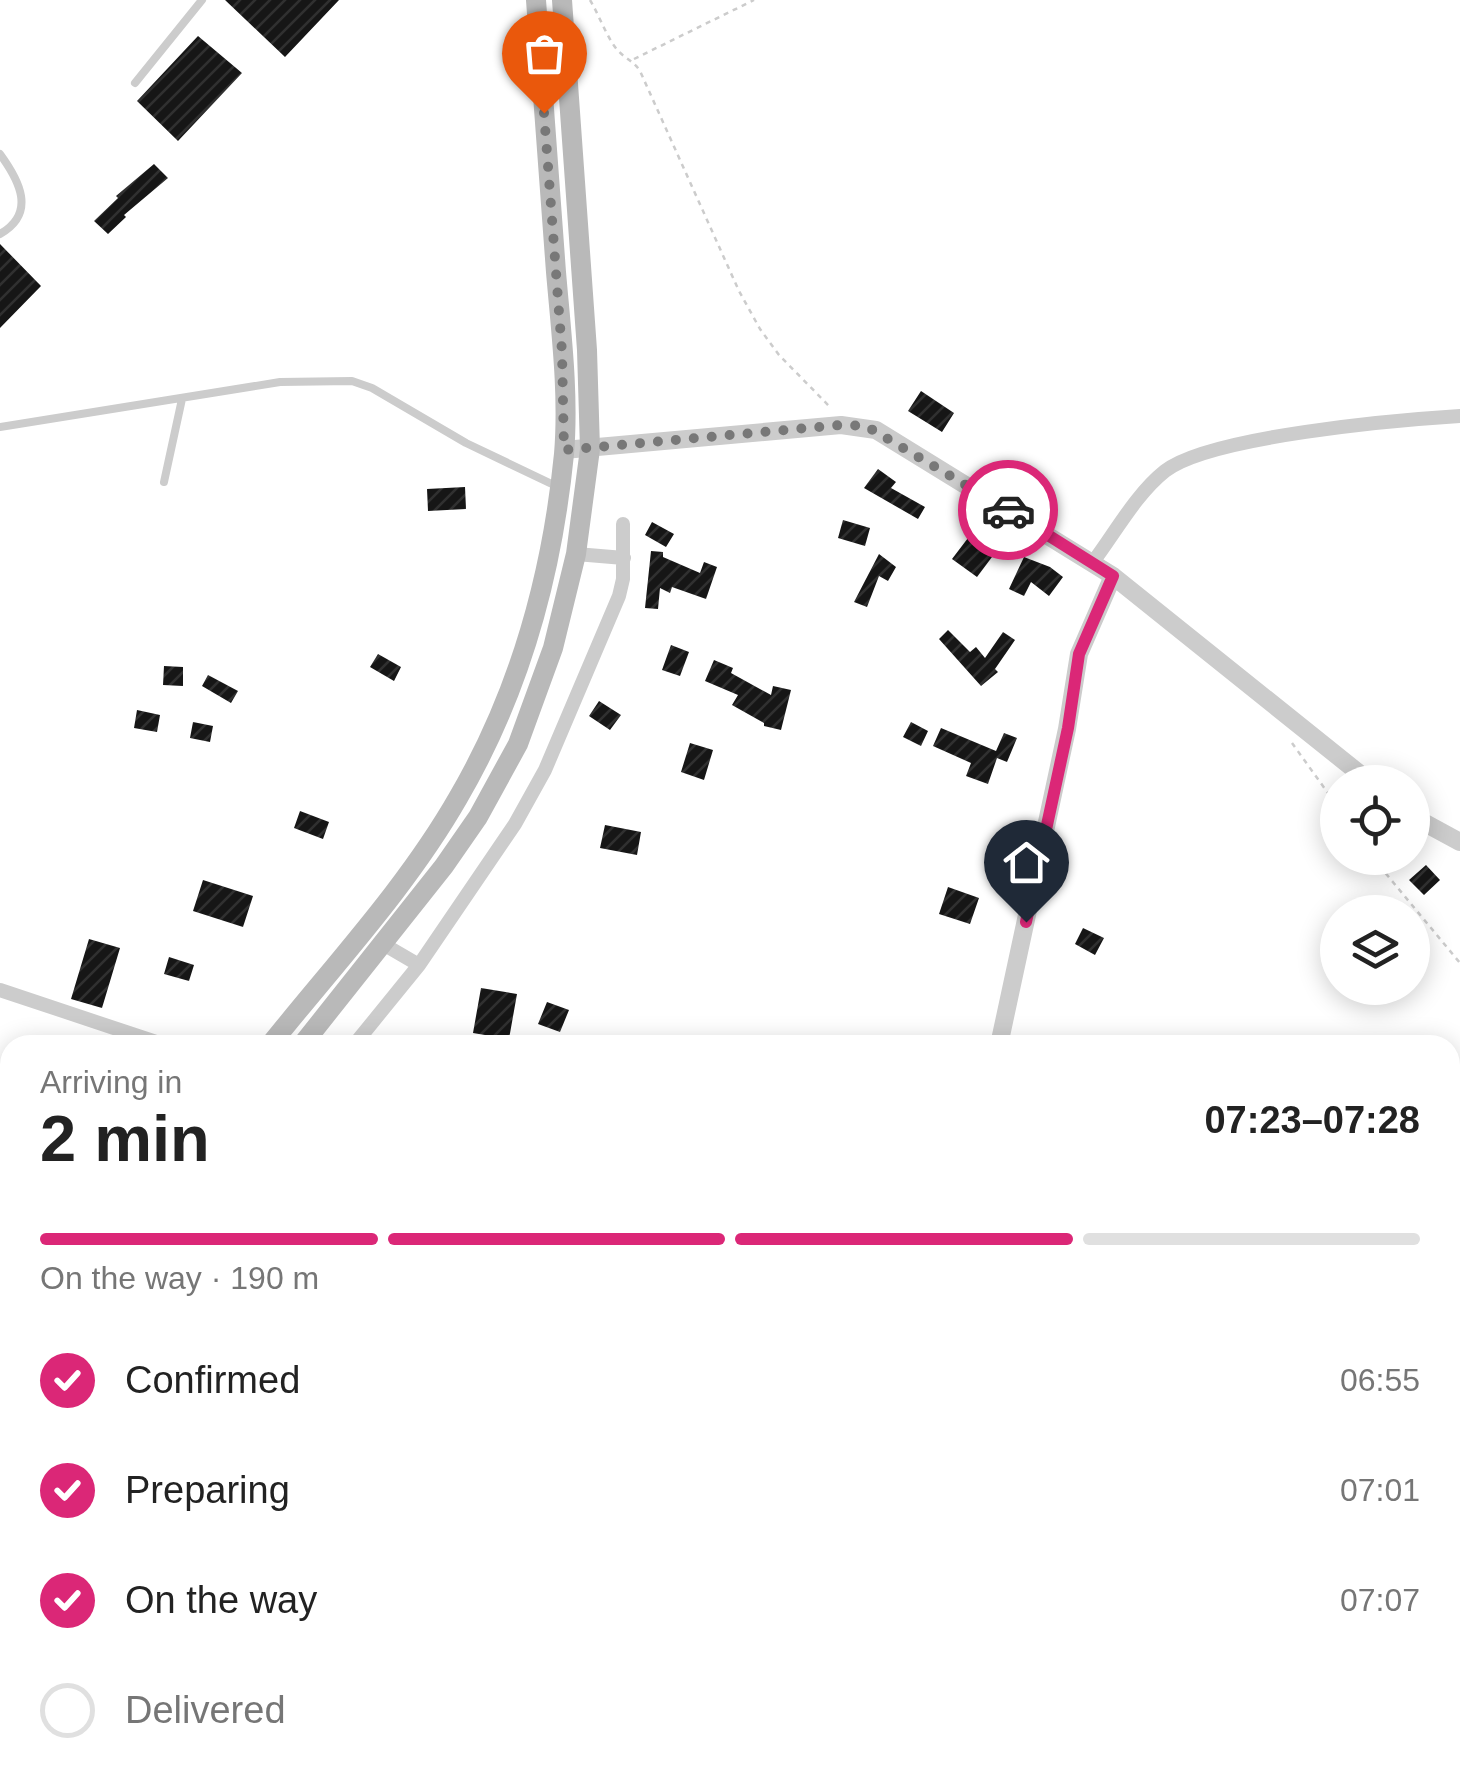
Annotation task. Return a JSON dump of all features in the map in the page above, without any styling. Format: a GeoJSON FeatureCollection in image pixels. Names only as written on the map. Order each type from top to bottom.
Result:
{"type":"FeatureCollection","features":[{"type":"Feature","properties":{"kind":"main road"},"geometry":{"type":"LineString","coordinates":[[278,1035],[420,856],[458,800],[484,750],[529,643],[552,552],[564,450],[562,352],[536,0]]}},
{"type":"Feature","properties":{"kind":"main road"},"geometry":{"type":"LineString","coordinates":[[310,1035],[444,866],[478,816],[518,744],[552,648],[576,554],[590,449],[587,350],[562,0]]}},
{"type":"Feature","properties":{"kind":"street"},"geometry":{"type":"LineString","coordinates":[[1093,562],[1154,481],[1181,460],[1250,442],[1460,416]]}},
{"type":"Feature","properties":{"kind":"street"},"geometry":{"type":"LineString","coordinates":[[564,450],[841,425],[876,430],[1113,576],[1349,765]]}},
{"type":"Feature","properties":{"kind":"street"},"geometry":{"type":"LineString","coordinates":[[362,1035],[418,965],[515,824],[546,770],[620,596],[623,524]]}},
{"type":"Feature","properties":{"kind":"street"},"geometry":{"type":"LineString","coordinates":[[576,554],[624,558]]}},
{"type":"Feature","properties":{"kind":"street"},"geometry":{"type":"LineString","coordinates":[[1001,1035],[1068,728],[1079,654],[1113,576]]}},
{"type":"Feature","properties":{"kind":"street"},"geometry":{"type":"LineString","coordinates":[[1430,826],[1460,842]]}},
{"type":"Feature","properties":{"kind":"street"},"geometry":{"type":"LineString","coordinates":[[383,944],[418,965]]}},
{"type":"Feature","properties":{"kind":"street"},"geometry":{"type":"LineString","coordinates":[[0,990],[135,1035]]}},
{"type":"Feature","properties":{"kind":"lane"},"geometry":{"type":"LineString","coordinates":[[135,83],[202,0]]}},
{"type":"Feature","properties":{"kind":"lane"},"geometry":{"type":"LineString","coordinates":[[0,154],[20,180],[22,205],[11,228],[0,234]]}},
{"type":"Feature","properties":{"kind":"lane"},"geometry":{"type":"LineString","coordinates":[[0,427],[280,382],[352,382],[372,388],[466,443],[559,488]]}},
{"type":"Feature","properties":{"kind":"lane"},"geometry":{"type":"LineString","coordinates":[[164,482],[182,399]]}},
{"type":"Feature","properties":{"kind":"path"},"geometry":{"type":"LineString","coordinates":[[590,0],[614,46],[633,60],[760,329],[831,408],[841,425]]}},
{"type":"Feature","properties":{"kind":"path"},"geometry":{"type":"LineString","coordinates":[[633,60],[754,0]]}},
{"type":"Feature","properties":{"kind":"path"},"geometry":{"type":"LineString","coordinates":[[1292,742],[1320,782]]}},
{"type":"Feature","properties":{"kind":"path"},"geometry":{"type":"LineString","coordinates":[[1387,875],[1460,964]]}},
{"type":"Feature","properties":{"kind":"building"},"geometry":{"type":"Polygon","coordinates":[[[225,0],[339,0],[285,57],[225,0]]]}},
{"type":"Feature","properties":{"kind":"building"},"geometry":{"type":"Polygon","coordinates":[[[198,36],[242,73],[178,141],[137,101],[198,36]]]}},
{"type":"Feature","properties":{"kind":"building"},"geometry":{"type":"Polygon","coordinates":[[[154,164],[168,178],[108,234],[94,221],[154,164]]]}},
{"type":"Feature","properties":{"kind":"building"},"geometry":{"type":"Polygon","coordinates":[[[0,244],[41,286],[0,328],[0,244]]]}},
{"type":"Feature","properties":{"kind":"building"},"geometry":{"type":"Polygon","coordinates":[[[921,391],[954,413],[942,432],[908,411],[921,391]]]}},
{"type":"Feature","properties":{"kind":"building"},"geometry":{"type":"Polygon","coordinates":[[[878,469],[896,482],[891,488],[925,507],[918,519],[864,488],[878,469]]]}},
{"type":"Feature","properties":{"kind":"building"},"geometry":{"type":"Polygon","coordinates":[[[465,487],[466,509],[428,511],[427,489],[465,487]]]}},
{"type":"Feature","properties":{"kind":"building"},"geometry":{"type":"Polygon","coordinates":[[[843,520],[870,528],[865,546],[838,538],[843,520]]]}},
{"type":"Feature","properties":{"kind":"building"},"geometry":{"type":"Polygon","coordinates":[[[652,522],[674,534],[666,547],[645,535],[652,522]]]}},
{"type":"Feature","properties":{"kind":"building"},"geometry":{"type":"Polygon","coordinates":[[[968,538],[992,557],[977,577],[952,559],[968,538]]]}},
{"type":"Feature","properties":{"kind":"building"},"geometry":{"type":"Polygon","coordinates":[[[651,551],[663,552],[663,557],[700,573],[704,562],[717,567],[706,599],[672,587],[670,593],[660,588],[658,609],[645,608],[651,551]]]}},
{"type":"Feature","properties":{"kind":"building"},"geometry":{"type":"Polygon","coordinates":[[[879,554],[896,567],[888,581],[879,576],[867,607],[854,602],[879,554]]]}},
{"type":"Feature","properties":{"kind":"building"},"geometry":{"type":"Polygon","coordinates":[[[1024,557],[1063,577],[1049,596],[1031,582],[1024,596],[1009,589],[1024,557]]]}},
{"type":"Feature","properties":{"kind":"building"},"geometry":{"type":"Polygon","coordinates":[[[948,630],[970,652],[976,647],[985,658],[1003,632],[1015,640],[995,669],[998,672],[981,686],[939,639],[948,630]]]}},
{"type":"Feature","properties":{"kind":"building"},"geometry":{"type":"Polygon","coordinates":[[[671,645],[689,652],[680,676],[662,670],[671,645]]]}},
{"type":"Feature","properties":{"kind":"building"},"geometry":{"type":"Polygon","coordinates":[[[378,654],[401,667],[394,681],[370,667],[378,654]]]}},
{"type":"Feature","properties":{"kind":"building"},"geometry":{"type":"Polygon","coordinates":[[[714,660],[733,668],[731,673],[771,695],[773,686],[791,690],[781,730],[764,726],[732,705],[738,695],[705,681],[714,660]]]}},
{"type":"Feature","properties":{"kind":"building"},"geometry":{"type":"Polygon","coordinates":[[[164,666],[183,667],[183,686],[163,685],[164,666]]]}},
{"type":"Feature","properties":{"kind":"building"},"geometry":{"type":"Polygon","coordinates":[[[208,675],[238,691],[231,703],[202,686],[208,675]]]}},
{"type":"Feature","properties":{"kind":"building"},"geometry":{"type":"Polygon","coordinates":[[[599,701],[621,715],[610,730],[589,716],[599,701]]]}},
{"type":"Feature","properties":{"kind":"building"},"geometry":{"type":"Polygon","coordinates":[[[137,710],[160,715],[157,732],[134,728],[137,710]]]}},
{"type":"Feature","properties":{"kind":"building"},"geometry":{"type":"Polygon","coordinates":[[[193,722],[213,726],[210,742],[190,738],[193,722]]]}},
{"type":"Feature","properties":{"kind":"building"},"geometry":{"type":"Polygon","coordinates":[[[911,722],[928,731],[921,746],[903,737],[911,722]]]}},
{"type":"Feature","properties":{"kind":"building"},"geometry":{"type":"Polygon","coordinates":[[[941,728],[996,751],[1004,733],[1017,738],[1007,762],[997,758],[988,784],[966,776],[971,763],[933,746],[941,728]]]}},
{"type":"Feature","properties":{"kind":"building"},"geometry":{"type":"Polygon","coordinates":[[[690,743],[713,750],[704,780],[681,772],[690,743]]]}},
{"type":"Feature","properties":{"kind":"building"},"geometry":{"type":"Polygon","coordinates":[[[300,811],[329,822],[323,839],[294,828],[300,811]]]}},
{"type":"Feature","properties":{"kind":"building"},"geometry":{"type":"Polygon","coordinates":[[[605,825],[641,832],[637,855],[600,848],[605,825]]]}},
{"type":"Feature","properties":{"kind":"building"},"geometry":{"type":"Polygon","coordinates":[[[1430,869],[1440,880],[1424,895],[1409,880],[1415,875],[1430,875],[1430,869]]]}},
{"type":"Feature","properties":{"kind":"building"},"geometry":{"type":"Polygon","coordinates":[[[203,880],[253,896],[243,927],[193,911],[203,880]]]}},
{"type":"Feature","properties":{"kind":"building"},"geometry":{"type":"Polygon","coordinates":[[[948,887],[979,898],[970,924],[939,914],[948,887]]]}},
{"type":"Feature","properties":{"kind":"building"},"geometry":{"type":"Polygon","coordinates":[[[1083,928],[1104,938],[1095,955],[1075,944],[1083,928]]]}},
{"type":"Feature","properties":{"kind":"building"},"geometry":{"type":"Polygon","coordinates":[[[89,939],[120,948],[102,1008],[71,999],[89,939]]]}},
{"type":"Feature","properties":{"kind":"building"},"geometry":{"type":"Polygon","coordinates":[[[169,957],[194,965],[189,981],[164,974],[169,957]]]}},
{"type":"Feature","properties":{"kind":"building"},"geometry":{"type":"Polygon","coordinates":[[[481,988],[517,994],[510,1035],[473,1033],[481,988]]]}},
{"type":"Feature","properties":{"kind":"building"},"geometry":{"type":"Polygon","coordinates":[[[547,1002],[569,1010],[560,1032],[538,1024],[547,1002]]]}},
{"type":"Feature","properties":{"kind":"way so far"},"geometry":{"type":"LineString","coordinates":[[544,113],[562,352],[564,450],[866,426],[1008,510]]}},
{"type":"Feature","properties":{"kind":"route"},"geometry":{"type":"LineString","coordinates":[[1008,510],[1113,576],[1079,654],[1068,728],[1026,922]]}}]}
